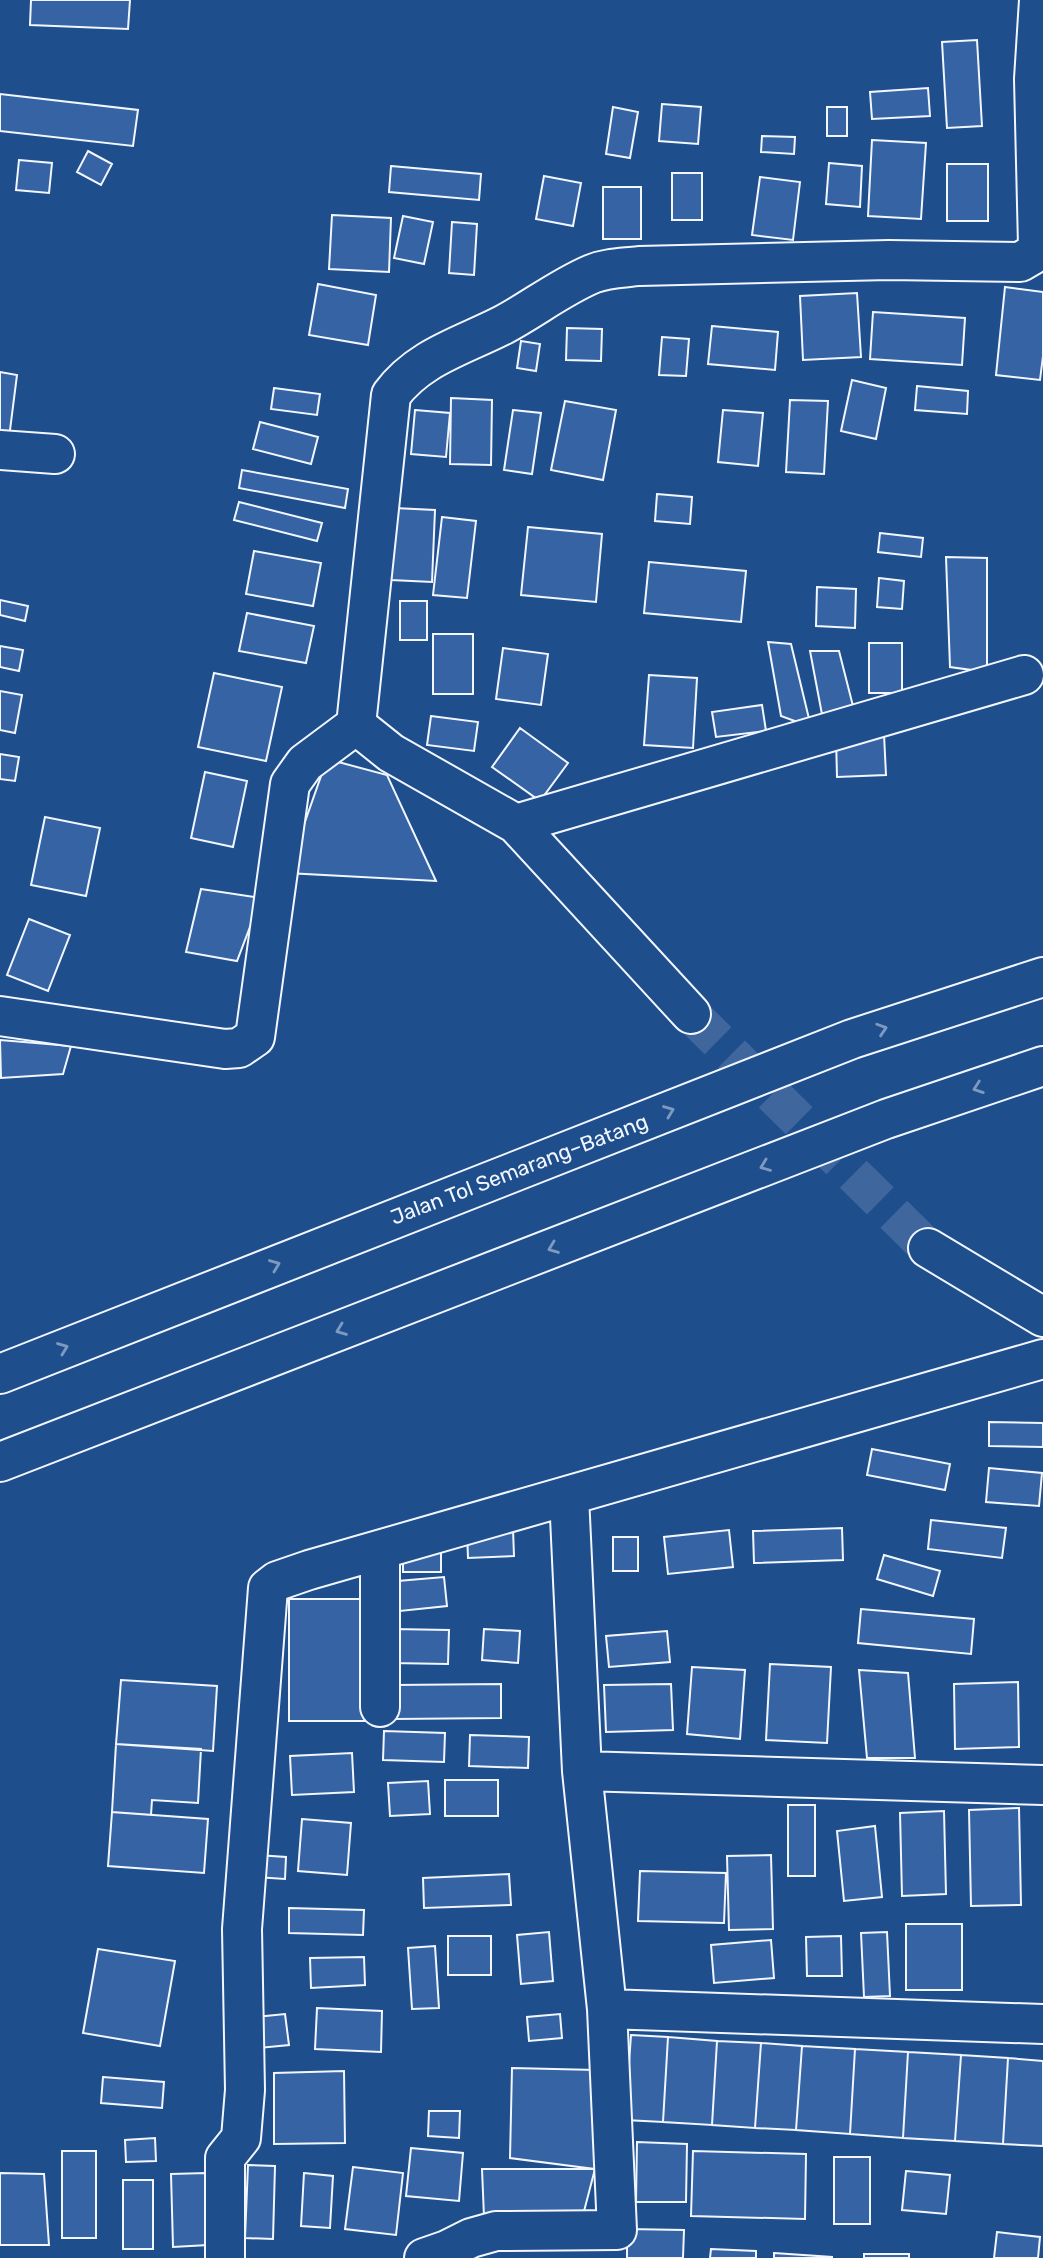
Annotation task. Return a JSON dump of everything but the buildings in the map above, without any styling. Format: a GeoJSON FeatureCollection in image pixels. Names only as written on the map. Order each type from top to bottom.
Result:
{"type":"FeatureCollection","features":[{"type":"Feature","properties":{"kind":"main road"},"geometry":{"type":"LineString","coordinates":[[0,1016],[225,1049],[239,1048],[255,1037],[290,784],[305,763],[356,725],[388,439],[388,410],[391,396],[400,382],[424,363],[457,345],[501,326],[591,275],[609,269],[639,265],[875,261],[1020,262],[1038,257],[1034,79],[1039,0]]}},
{"type":"Feature","properties":{"kind":"main road"},"geometry":{"type":"LineString","coordinates":[[0,450],[55,454]]}},
{"type":"Feature","properties":{"kind":"main road"},"geometry":{"type":"LineString","coordinates":[[516,824],[1024,675]]}},
{"type":"Feature","properties":{"kind":"main road"},"geometry":{"type":"LineString","coordinates":[[356,725],[391,753],[516,824],[691,1014]]}},
{"type":"Feature","properties":{"kind":"main road","name":"Jalan Tol Semarang–Batang"},"geometry":{"type":"LineString","coordinates":[[0,1374],[852,1039],[1043,977]]}},
{"type":"Feature","properties":{"kind":"main road"},"geometry":{"type":"LineString","coordinates":[[0,1462],[886,1119],[1043,1066]]}},
{"type":"Feature","properties":{"kind":"main road"},"geometry":{"type":"LineString","coordinates":[[929,1248],[1043,1317]]}},
{"type":"Feature","properties":{"kind":"main road"},"geometry":{"type":"LineString","coordinates":[[225,2258],[225,2158],[241,2138],[245,2090],[242,1928],[268,1588],[277,1581],[380,1550],[1043,1359]]}},
{"type":"Feature","properties":{"kind":"main road"},"geometry":{"type":"LineString","coordinates":[[424,2258],[471,2238],[496,2231],[617,2244],[607,2009],[582,1771],[569,1496]]}},
{"type":"Feature","properties":{"kind":"main road"},"geometry":{"type":"LineString","coordinates":[[380,1550],[380,1707]]}},
{"type":"Feature","properties":{"kind":"main road"},"geometry":{"type":"LineString","coordinates":[[582,1771],[1043,1785]]}},
{"type":"Feature","properties":{"kind":"main road"},"geometry":{"type":"LineString","coordinates":[[607,2009],[1043,2024]]}},
{"type":"Feature","properties":{"kind":"tunnel"},"geometry":{"type":"LineString","coordinates":[[691,1014],[928,1248]]}}]}
